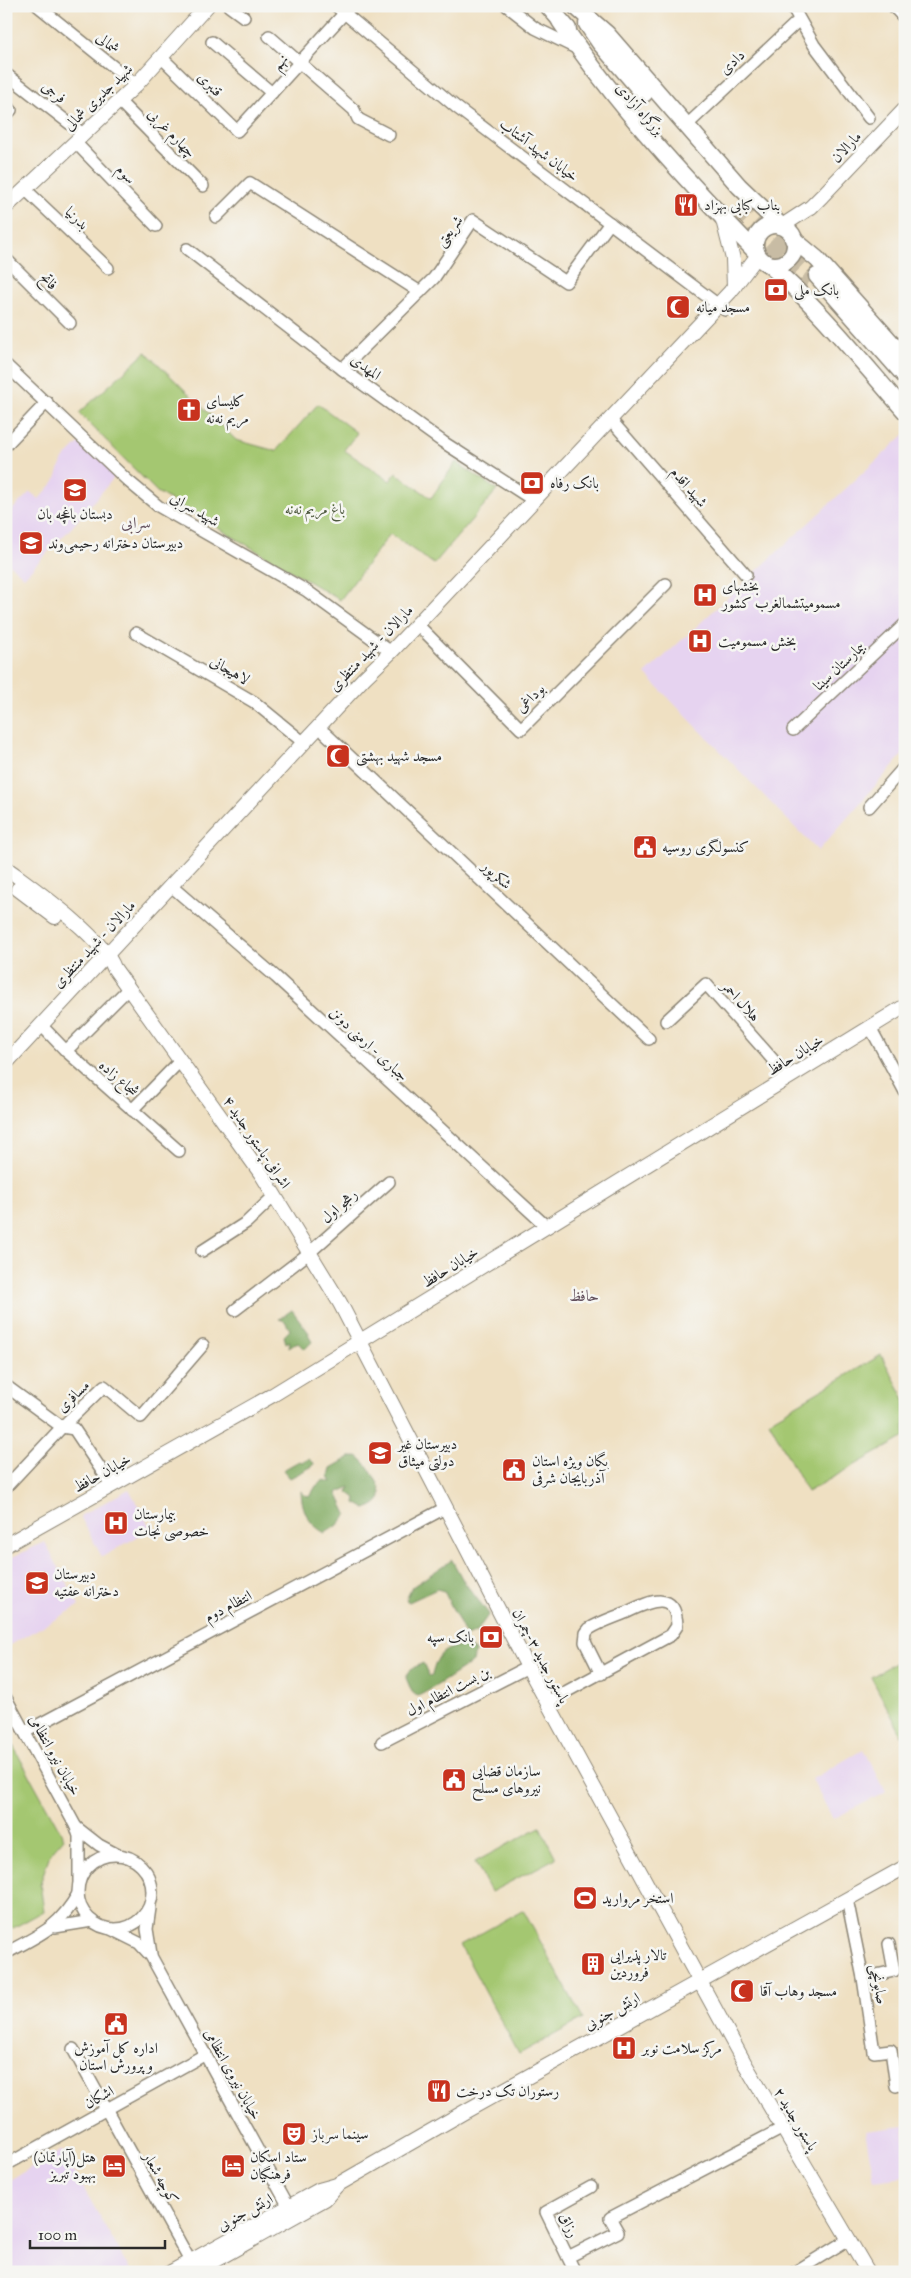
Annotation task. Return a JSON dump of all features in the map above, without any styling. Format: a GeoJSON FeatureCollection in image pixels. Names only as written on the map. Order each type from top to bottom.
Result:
{"type":"FeatureCollection","features":[{"type":"Feature","properties":{"kind":"highway","name":"بزرگراه آزادی"},"geometry":{"type":"LineString","coordinates":[[548,6],[732,211]]}},
{"type":"Feature","properties":{"kind":"highway"},"geometry":{"type":"LineString","coordinates":[[576,6],[607,34],[739,186],[847,291],[905,358]]}},
{"type":"Feature","properties":{"kind":"highway","name":"بزرگراه آزادی"},"geometry":{"type":"LineString","coordinates":[[576,6],[600,43],[692,148],[732,211]]}},
{"type":"Feature","properties":{"kind":"highway"},"geometry":{"type":"LineString","coordinates":[[560,21],[588,63],[657,146],[732,211],[738,233],[760,256],[786,278],[905,411]]}},
{"type":"Feature","properties":{"kind":"highway"},"geometry":{"type":"LineString","coordinates":[[738,233],[749,232],[758,225],[762,219],[763,208]]}},
{"type":"Feature","properties":{"kind":"highway"},"geometry":{"type":"LineString","coordinates":[[770,226],[787,232],[794,250],[788,259],[778,264],[760,256],[755,241],[760,231],[770,226]]}},
{"type":"Feature","properties":{"kind":"highway"},"geometry":{"type":"LineString","coordinates":[[786,278],[787,268],[792,260],[801,253],[809,252]]}},
{"type":"Feature","properties":{"kind":"highway"},"geometry":{"type":"LineString","coordinates":[[905,376],[812,281],[905,397]]}},
{"type":"Feature","properties":{"kind":"main road","name":"شهید جدیری شمالی"},"geometry":{"type":"LineString","coordinates":[[8,202],[26,189],[136,85],[208,6]]}},
{"type":"Feature","properties":{"kind":"main road","name":"مارالان"},"geometry":{"type":"LineString","coordinates":[[787,232],[905,109]]}},
{"type":"Feature","properties":{"kind":"main road"},"geometry":{"type":"LineString","coordinates":[[732,211],[734,287]]}},
{"type":"Feature","properties":{"kind":"main road","name":"مارالان - شهید منتظری"},"geometry":{"type":"LineString","coordinates":[[6,1063],[364,678],[391,652],[610,419],[722,307],[734,287],[760,256]]}},
{"type":"Feature","properties":{"kind":"main road"},"geometry":{"type":"LineString","coordinates":[[6,868],[73,920],[104,956]]}},
{"type":"Feature","properties":{"kind":"main road"},"geometry":{"type":"LineString","coordinates":[[6,879],[104,956]]}},
{"type":"Feature","properties":{"kind":"main road","name":"اشرافی-پاستور جدید ۴"},"geometry":{"type":"LineString","coordinates":[[104,956],[130,988],[274,1196],[361,1341]]}},
{"type":"Feature","properties":{"kind":"main road","name":"خیابان حافظ"},"geometry":{"type":"LineString","coordinates":[[6,1545],[220,1426],[790,1078],[870,1027],[903,1012]]}},
{"type":"Feature","properties":{"kind":"main road","name":"پاستور جدید ۳-چمران"},"geometry":{"type":"LineString","coordinates":[[361,1341],[528,1668],[699,1981]]}},
{"type":"Feature","properties":{"kind":"main road","name":"ارتش جنوبی"},"geometry":{"type":"LineString","coordinates":[[192,2266],[319,2190],[337,2185],[466,2111],[905,1867]]}},
{"type":"Feature","properties":{"kind":"main road","name":"پاستور جدید ۲"},"geometry":{"type":"LineString","coordinates":[[699,1981],[868,2272]]}},
{"type":"Feature","properties":{"kind":"main road","name":"ارتش جنوبی"},"geometry":{"type":"LineString","coordinates":[[172,2272],[192,2266],[325,2199],[337,2185]]}},
{"type":"Feature","properties":{"kind":"street","name":"شمالی"},"geometry":{"type":"LineString","coordinates":[[38,6],[136,85]]}},
{"type":"Feature","properties":{"kind":"street"},"geometry":{"type":"LineString","coordinates":[[229,6],[244,17]]}},
{"type":"Feature","properties":{"kind":"street"},"geometry":{"type":"LineString","coordinates":[[507,6],[535,28],[579,49]]}},
{"type":"Feature","properties":{"kind":"street"},"geometry":{"type":"LineString","coordinates":[[792,6],[820,52],[869,118]]}},
{"type":"Feature","properties":{"kind":"street"},"geometry":{"type":"LineString","coordinates":[[893,6],[905,19]]}},
{"type":"Feature","properties":{"kind":"street","name":"نهم"},"geometry":{"type":"LineString","coordinates":[[236,131],[300,63],[344,9]]}},
{"type":"Feature","properties":{"kind":"street","name":"خیابان شهید آشتاب"},"geometry":{"type":"LineString","coordinates":[[344,9],[456,106],[722,307]]}},
{"type":"Feature","properties":{"kind":"street","name":"دادی"},"geometry":{"type":"LineString","coordinates":[[686,126],[799,20]]}},
{"type":"Feature","properties":{"kind":"street"},"geometry":{"type":"LineString","coordinates":[[269,36],[354,110],[358,119],[390,135]]}},
{"type":"Feature","properties":{"kind":"street"},"geometry":{"type":"LineString","coordinates":[[212,42],[272,93]]}},
{"type":"Feature","properties":{"kind":"street","name":"قنبری"},"geometry":{"type":"LineString","coordinates":[[162,58],[236,131]]}},
{"type":"Feature","properties":{"kind":"street","name":"فرجی"},"geometry":{"type":"LineString","coordinates":[[6,74],[79,138]]}},
{"type":"Feature","properties":{"kind":"street","name":"چهارم غربی"},"geometry":{"type":"LineString","coordinates":[[119,101],[203,186]]}},
{"type":"Feature","properties":{"kind":"street","name":"سوم"},"geometry":{"type":"LineString","coordinates":[[79,138],[156,226]]}},
{"type":"Feature","properties":{"kind":"street"},"geometry":{"type":"LineString","coordinates":[[216,217],[250,183],[420,292]]}},
{"type":"Feature","properties":{"kind":"street","name":"بدرنیا"},"geometry":{"type":"LineString","coordinates":[[26,189],[108,268]]}},
{"type":"Feature","properties":{"kind":"street","name":"شریعتی"},"geometry":{"type":"LineString","coordinates":[[342,369],[434,278],[473,220],[566,282],[610,223]]}},
{"type":"Feature","properties":{"kind":"street","name":"المهدی"},"geometry":{"type":"LineString","coordinates":[[188,249],[342,369],[443,442],[533,500]]}},
{"type":"Feature","properties":{"kind":"street","name":"فاتح"},"geometry":{"type":"LineString","coordinates":[[6,259],[70,323]]}},
{"type":"Feature","properties":{"kind":"street","name":"شهید سرابی"},"geometry":{"type":"LineString","coordinates":[[6,365],[128,481],[158,506],[307,591],[391,652]]}},
{"type":"Feature","properties":{"kind":"street"},"geometry":{"type":"LineString","coordinates":[[6,446],[47,402]]}},
{"type":"Feature","properties":{"kind":"street","name":"شهید اقدم"},"geometry":{"type":"LineString","coordinates":[[610,419],[746,575]]}},
{"type":"Feature","properties":{"kind":"street","name":"بوداغی"},"geometry":{"type":"LineString","coordinates":[[417,624],[521,729],[666,584]]}},
{"type":"Feature","properties":{"kind":"street","name":"بیمارستان سینا"},"geometry":{"type":"LineString","coordinates":[[793,730],[905,624]]}},
{"type":"Feature","properties":{"kind":"street","name":"لاهیجانی"},"geometry":{"type":"LineString","coordinates":[[136,633],[254,702],[304,742]]}},
{"type":"Feature","properties":{"kind":"street","name":"شکرپور"},"geometry":{"type":"LineString","coordinates":[[325,733],[650,1039]]}},
{"type":"Feature","properties":{"kind":"street"},"geometry":{"type":"LineString","coordinates":[[869,806],[905,766]]}},
{"type":"Feature","properties":{"kind":"street","name":"جباری - ارمنی دونن"},"geometry":{"type":"LineString","coordinates":[[170,885],[276,977],[546,1226]]}},
{"type":"Feature","properties":{"kind":"street","name":"هلال احمر"},"geometry":{"type":"LineString","coordinates":[[666,1022],[706,984],[790,1078]]}},
{"type":"Feature","properties":{"kind":"street"},"geometry":{"type":"LineString","coordinates":[[66,1051],[130,988]]}},
{"type":"Feature","properties":{"kind":"street","name":"شجاع زاده"},"geometry":{"type":"LineString","coordinates":[[41,1025],[66,1051],[179,1151]]}},
{"type":"Feature","properties":{"kind":"street"},"geometry":{"type":"LineString","coordinates":[[870,1027],[905,1092]]}},
{"type":"Feature","properties":{"kind":"street"},"geometry":{"type":"LineString","coordinates":[[132,1110],[181,1060]]}},
{"type":"Feature","properties":{"kind":"street","name":"رهجو اول"},"geometry":{"type":"LineString","coordinates":[[235,1310],[309,1253],[389,1182]]}},
{"type":"Feature","properties":{"kind":"street"},"geometry":{"type":"LineString","coordinates":[[202,1252],[247,1222],[274,1196]]}},
{"type":"Feature","properties":{"kind":"street","name":"مسافری"},"geometry":{"type":"LineString","coordinates":[[6,1487],[62,1427],[104,1386],[141,1417],[203,1345]]}},
{"type":"Feature","properties":{"kind":"street"},"geometry":{"type":"LineString","coordinates":[[6,1386],[62,1427],[74,1429],[112,1486]]}},
{"type":"Feature","properties":{"kind":"street","name":"انتظام دوم"},"geometry":{"type":"LineString","coordinates":[[25,1732],[445,1508]]}},
{"type":"Feature","properties":{"kind":"street"},"geometry":{"type":"LineString","coordinates":[[547,1702],[601,1674],[671,1635],[677,1626],[671,1606],[663,1600],[652,1601],[589,1629],[586,1633],[585,1642],[601,1674]]}},
{"type":"Feature","properties":{"kind":"street","name":"بن بست انتظام اول"},"geometry":{"type":"LineString","coordinates":[[382,1742],[528,1668]]}},
{"type":"Feature","properties":{"kind":"street","name":"خیابان نیرو انتظامی"},"geometry":{"type":"LineString","coordinates":[[6,1698],[76,1826],[79,1836],[78,1888]]}},
{"type":"Feature","properties":{"kind":"street","name":"خیابان نیرو انتظامی"},"geometry":{"type":"LineString","coordinates":[[76,1826],[99,1844],[119,1855]]}},
{"type":"Feature","properties":{"kind":"street"},"geometry":{"type":"LineString","coordinates":[[51,1928],[66,1913],[83,1873],[98,1859],[119,1855],[129,1858],[146,1871],[152,1891],[151,1901],[144,1915],[132,1926],[111,1930],[92,1921],[84,1914],[78,1888]]}},
{"type":"Feature","properties":{"kind":"street","name":"صابونچی"},"geometry":{"type":"LineString","coordinates":[[847,1899],[864,1978],[874,2052],[891,2050],[896,2086]]}},
{"type":"Feature","properties":{"kind":"street","name":"خیابان نیروی انتظامی"},"geometry":{"type":"LineString","coordinates":[[151,1901],[147,1929],[151,1956]]}},
{"type":"Feature","properties":{"kind":"street"},"geometry":{"type":"LineString","coordinates":[[6,1953],[51,1928],[70,1923],[92,1921]]}},
{"type":"Feature","properties":{"kind":"street","name":"خیابان نیروی انتظامی"},"geometry":{"type":"LineString","coordinates":[[111,1930],[139,1943],[151,1956],[289,2207]]}},
{"type":"Feature","properties":{"kind":"street"},"geometry":{"type":"LineString","coordinates":[[864,1978],[894,1971],[889,1944]]}},
{"type":"Feature","properties":{"kind":"street","name":"کوچه شعار"},"geometry":{"type":"LineString","coordinates":[[73,2049],[192,2266]]}},
{"type":"Feature","properties":{"kind":"street","name":"اشکان"},"geometry":{"type":"LineString","coordinates":[[6,2165],[206,2054]]}},
{"type":"Feature","properties":{"kind":"street"},"geometry":{"type":"LineString","coordinates":[[568,2257],[618,2232],[610,2218],[783,2128]]}},
{"type":"Feature","properties":{"kind":"street","name":"رزاق"},"geometry":{"type":"LineString","coordinates":[[575,2272],[546,2212],[591,2187]]}},
{"type":"Feature","properties":{"kind":"street"},"geometry":{"type":"LineString","coordinates":[[795,2272],[849,2239]]}},
{"type":"Feature","properties":{"kind":"shaded area"},"geometry":{"type":"Polygon","coordinates":[[[905,434],[905,752],[818,851],[645,674],[905,434]]]}},
{"type":"Feature","properties":{"kind":"shaded area"},"geometry":{"type":"Polygon","coordinates":[[[82,440],[117,474],[73,526],[24,577],[6,561],[6,516],[30,492],[39,499],[55,481],[63,459],[82,440]]]}},
{"type":"Feature","properties":{"kind":"shaded area","name":"بیمارستان خصوصی نجات"},"geometry":{"type":"Polygon","coordinates":[[[129,1489],[151,1529],[102,1557],[80,1516],[129,1489]]]}},
{"type":"Feature","properties":{"kind":"shaded area","name":"دبیرستان دخترانه عفتیه"},"geometry":{"type":"Polygon","coordinates":[[[45,1542],[79,1606],[6,1647],[6,1560],[45,1542]]]}},
{"type":"Feature","properties":{"kind":"shaded area"},"geometry":{"type":"Polygon","coordinates":[[[864,1749],[886,1792],[833,1819],[812,1779],[864,1749]]]}},
{"type":"Feature","properties":{"kind":"shaded area"},"geometry":{"type":"Polygon","coordinates":[[[905,2126],[905,2176],[874,2180],[865,2131],[905,2126]]]}},
{"type":"Feature","properties":{"kind":"shaded area"},"geometry":{"type":"Polygon","coordinates":[[[62,2150],[131,2272],[14,2272],[6,2257],[6,2182],[62,2150]]]}},
{"type":"Feature","properties":{"kind":"green space","name":"باغ مریم نه‌نه"},"geometry":{"type":"Polygon","coordinates":[[[146,352],[236,440],[276,451],[318,404],[357,433],[344,450],[390,481],[396,473],[431,498],[456,462],[497,490],[434,564],[390,534],[340,600],[157,492],[79,413],[146,352]]]}},
{"type":"Feature","properties":{"kind":"green space"},"geometry":{"type":"Polygon","coordinates":[[[292,1310],[309,1333],[308,1335],[312,1342],[305,1349],[298,1342],[289,1348],[290,1341],[286,1343],[284,1336],[290,1330],[285,1321],[279,1319],[292,1310]]]}},
{"type":"Feature","properties":{"kind":"green space"},"geometry":{"type":"Polygon","coordinates":[[[881,1355],[905,1399],[905,1437],[807,1492],[769,1421],[881,1355]]]}},
{"type":"Feature","properties":{"kind":"green space"},"geometry":{"type":"Polygon","coordinates":[[[357,1456],[366,1465],[377,1482],[381,1492],[380,1499],[366,1509],[355,1503],[356,1498],[348,1492],[350,1487],[337,1493],[347,1514],[338,1525],[325,1533],[314,1525],[307,1516],[301,1491],[304,1495],[310,1496],[316,1486],[324,1480],[332,1482],[329,1476],[331,1468],[350,1457],[357,1456]]]}},
{"type":"Feature","properties":{"kind":"green space"},"geometry":{"type":"Polygon","coordinates":[[[309,1459],[314,1463],[313,1466],[290,1478],[283,1470],[299,1461],[303,1462],[309,1459]]]}},
{"type":"Feature","properties":{"kind":"green space"},"geometry":{"type":"Polygon","coordinates":[[[452,1560],[464,1582],[489,1614],[476,1632],[466,1636],[444,1591],[437,1589],[409,1602],[406,1600],[412,1587],[452,1560]]]}},
{"type":"Feature","properties":{"kind":"green space"},"geometry":{"type":"Polygon","coordinates":[[[466,1645],[475,1651],[473,1662],[417,1696],[412,1692],[406,1678],[411,1669],[423,1663],[429,1676],[432,1675],[439,1656],[447,1650],[466,1645]]]}},
{"type":"Feature","properties":{"kind":"green space"},"geometry":{"type":"Polygon","coordinates":[[[905,1657],[905,1741],[871,1677],[905,1657]]]}},
{"type":"Feature","properties":{"kind":"green space"},"geometry":{"type":"Polygon","coordinates":[[[6,1733],[64,1838],[50,1854],[40,1884],[44,1911],[6,1932],[6,1733]]]}},
{"type":"Feature","properties":{"kind":"green space"},"geometry":{"type":"Polygon","coordinates":[[[540,1827],[556,1858],[491,1892],[475,1862],[540,1827]]]}},
{"type":"Feature","properties":{"kind":"green space"},"geometry":{"type":"Polygon","coordinates":[[[523,1910],[583,2019],[519,2054],[460,1945],[523,1910]]]}},
{"type":"Feature","properties":{"kind":"tunnel"},"geometry":{"type":"LineString","coordinates":[[741,202],[817,276]]}},
{"type":"Feature","properties":{"kind":"tunnel"},"geometry":{"type":"LineString","coordinates":[[731,213],[806,286]]}},
{"type":"Feature","properties":{"kind":"place","name":"بناب کبابی بهزاد"},"geometry":{"type":"Point","coordinates":[686,205]}},
{"type":"Feature","properties":{"kind":"place","name":"بانک ملی"},"geometry":{"type":"Point","coordinates":[776,290]}},
{"type":"Feature","properties":{"kind":"place","name":"مسجد میانه"},"geometry":{"type":"Point","coordinates":[678,307]}},
{"type":"Feature","properties":{"kind":"place","name":"کلیسای مریم نه‌نه"},"geometry":{"type":"Point","coordinates":[189,410]}},
{"type":"Feature","properties":{"kind":"place","name":"بانک رفاه"},"geometry":{"type":"Point","coordinates":[532,483]}},
{"type":"Feature","properties":{"kind":"place","name":"دبستان باغچه بان"},"geometry":{"type":"Point","coordinates":[75,490]}},
{"type":"Feature","properties":{"kind":"place","name":"دبیرستان دخترانه رحیمی‌وند"},"geometry":{"type":"Point","coordinates":[31,543]}},
{"type":"Feature","properties":{"kind":"place","name":"بخشهای مسمومیتشمالغرب کشور"},"geometry":{"type":"Point","coordinates":[705,595]}},
{"type":"Feature","properties":{"kind":"place","name":"بخش مسمومیت"},"geometry":{"type":"Point","coordinates":[700,641]}},
{"type":"Feature","properties":{"kind":"place","name":"مسجد شهید بهشتی"},"geometry":{"type":"Point","coordinates":[338,756]}},
{"type":"Feature","properties":{"kind":"place","name":"کنسولگری روسیه"},"geometry":{"type":"Point","coordinates":[645,847]}},
{"type":"Feature","properties":{"kind":"place","name":"دبیرستان غیر دولتی میثاق"},"geometry":{"type":"Point","coordinates":[380,1453]}},
{"type":"Feature","properties":{"kind":"place","name":"یگان ویژه استان آذربایجان شرقی"},"geometry":{"type":"Point","coordinates":[514,1470]}},
{"type":"Feature","properties":{"kind":"place","name":"بیمارستان خصوصی نجات"},"geometry":{"type":"Point","coordinates":[116,1523]}},
{"type":"Feature","properties":{"kind":"place","name":"دبیرستان دخترانه عفتیه"},"geometry":{"type":"Point","coordinates":[37,1583]}},
{"type":"Feature","properties":{"kind":"place","name":"بانک سپه"},"geometry":{"type":"Point","coordinates":[491,1637]}},
{"type":"Feature","properties":{"kind":"place","name":"سازمان قضایی نیروهای مسلح"},"geometry":{"type":"Point","coordinates":[454,1780]}},
{"type":"Feature","properties":{"kind":"place","name":"استخر مروارید"},"geometry":{"type":"Point","coordinates":[585,1898]}},
{"type":"Feature","properties":{"kind":"place","name":"تالار پذیرایی فروردین"},"geometry":{"type":"Point","coordinates":[593,1964]}},
{"type":"Feature","properties":{"kind":"place","name":"مسجد وهاب آقا"},"geometry":{"type":"Point","coordinates":[742,1991]}},
{"type":"Feature","properties":{"kind":"place","name":"اداره کل آموزش و پرورش استان"},"geometry":{"type":"Point","coordinates":[116,2024]}},
{"type":"Feature","properties":{"kind":"place","name":"مرکز سلامت نوبر"},"geometry":{"type":"Point","coordinates":[624,2048]}},
{"type":"Feature","properties":{"kind":"place","name":"رستوران تک درخت"},"geometry":{"type":"Point","coordinates":[439,2091]}},
{"type":"Feature","properties":{"kind":"place","name":"سینما سرباز"},"geometry":{"type":"Point","coordinates":[294,2134]}},
{"type":"Feature","properties":{"kind":"place","name":"هتل(آپارتمان) بهبود تبریز"},"geometry":{"type":"Point","coordinates":[114,2166]}},
{"type":"Feature","properties":{"kind":"place","name":"ستاد اسکان فرهنگیان"},"geometry":{"type":"Point","coordinates":[233,2166]}},
{"type":"Feature","properties":{"kind":"district","name":"سرابی"},"geometry":{"type":"Point","coordinates":[136,522]}},
{"type":"Feature","properties":{"kind":"district","name":"حافظ"},"geometry":{"type":"Point","coordinates":[584,1295]}}]}
